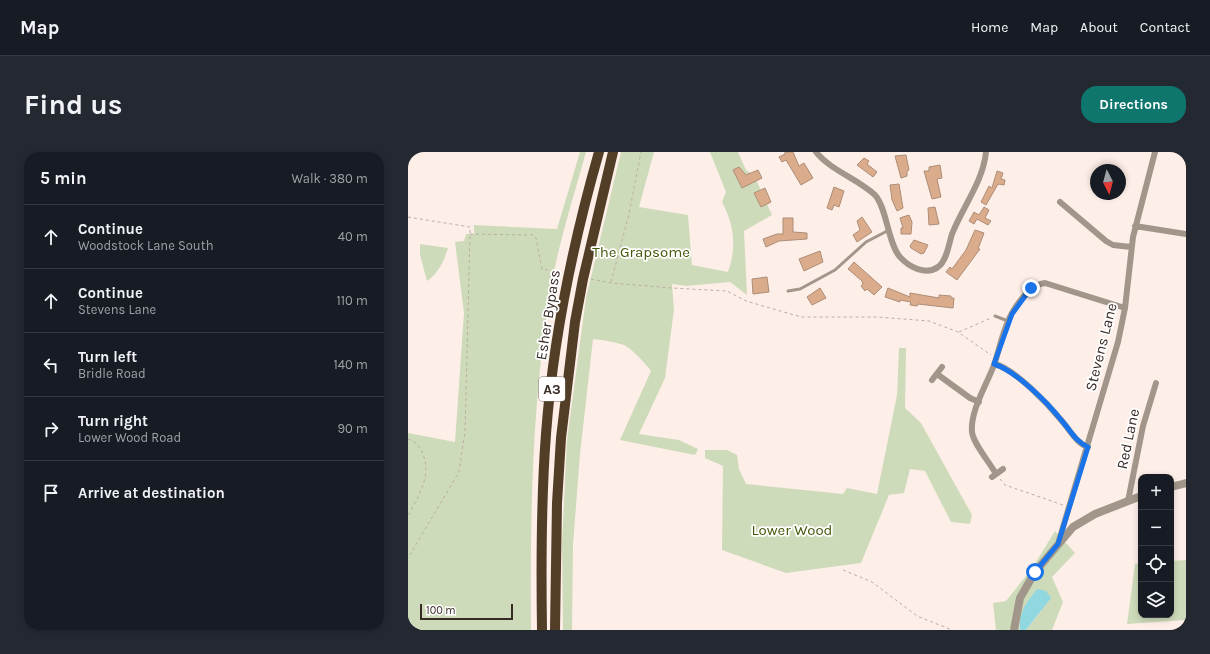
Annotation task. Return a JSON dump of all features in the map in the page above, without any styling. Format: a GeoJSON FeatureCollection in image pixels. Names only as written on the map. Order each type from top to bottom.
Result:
{"type":"FeatureCollection","features":[{"type":"Feature","properties":{"kind":"highway","name":"Esher Bypass"},"geometry":{"type":"LineString","coordinates":[[542,630],[543,510],[546,433],[557,349],[570,270],[599,152]]}},
{"type":"Feature","properties":{"kind":"highway","name":"Esher Bypass"},"geometry":{"type":"LineString","coordinates":[[555,630],[557,503],[561,438],[575,322],[586,265],[613,152]]}},
{"type":"Feature","properties":{"kind":"street"},"geometry":{"type":"LineString","coordinates":[[816,152],[876,197],[899,256],[908,265],[921,270],[930,270],[939,267],[944,259],[955,226],[978,183],[986,152]]}},
{"type":"Feature","properties":{"kind":"street","name":"Stevens Lane"},"geometry":{"type":"LineString","coordinates":[[1058,544],[1118,342],[1125,308],[1131,247],[1135,226],[1155,152]]}},
{"type":"Feature","properties":{"kind":"street"},"geometry":{"type":"LineString","coordinates":[[1060,202],[1106,241],[1113,245],[1131,247]]}},
{"type":"Feature","properties":{"kind":"street"},"geometry":{"type":"LineString","coordinates":[[1135,226],[1186,234]]}},
{"type":"Feature","properties":{"kind":"street"},"geometry":{"type":"LineString","coordinates":[[1003,469],[994,475],[972,437],[972,422],[995,362],[1008,321],[1017,306],[1031,288],[1038,284],[1045,283],[1125,308]]}},
{"type":"Feature","properties":{"kind":"street"},"geometry":{"type":"LineString","coordinates":[[995,362],[1005,368],[1043,399],[1077,440],[1088,447]]}},
{"type":"Feature","properties":{"kind":"street"},"geometry":{"type":"LineString","coordinates":[[932,380],[942,367]]}},
{"type":"Feature","properties":{"kind":"street"},"geometry":{"type":"LineString","coordinates":[[937,374],[970,398],[979,402]]}},
{"type":"Feature","properties":{"kind":"street","name":"Red Lane"},"geometry":{"type":"LineString","coordinates":[[1128,501],[1143,426],[1156,383]]}},
{"type":"Feature","properties":{"kind":"street"},"geometry":{"type":"LineString","coordinates":[[1174,486],[1186,483]]}},
{"type":"Feature","properties":{"kind":"street"},"geometry":{"type":"LineString","coordinates":[[1014,630],[1020,598],[1035,572],[1072,527],[1095,514],[1138,497]]}},
{"type":"Feature","properties":{"kind":"street"},"geometry":{"type":"LineString","coordinates":[[1064,521],[1072,527]]}},
{"type":"Feature","properties":{"kind":"lane"},"geometry":{"type":"LineString","coordinates":[[788,291],[800,289],[835,270],[866,242],[889,230]]}},
{"type":"Feature","properties":{"kind":"lane"},"geometry":{"type":"LineString","coordinates":[[995,316],[1008,321]]}},
{"type":"Feature","properties":{"kind":"path"},"geometry":{"type":"LineString","coordinates":[[611,283],[630,214],[641,152]]}},
{"type":"Feature","properties":{"kind":"path"},"geometry":{"type":"LineString","coordinates":[[408,217],[470,227],[465,432],[459,472],[408,558]]}},
{"type":"Feature","properties":{"kind":"path"},"geometry":{"type":"LineString","coordinates":[[470,234],[533,235],[536,238],[542,269],[559,272]]}},
{"type":"Feature","properties":{"kind":"path"},"geometry":{"type":"LineString","coordinates":[[591,278],[611,283],[672,288],[727,290],[746,301],[800,317],[877,317],[921,319],[958,332],[995,362]]}},
{"type":"Feature","properties":{"kind":"path"},"geometry":{"type":"LineString","coordinates":[[958,332],[995,316]]}},
{"type":"Feature","properties":{"kind":"path"},"geometry":{"type":"LineString","coordinates":[[408,439],[421,449],[427,472],[424,483],[408,516]]}},
{"type":"Feature","properties":{"kind":"path"},"geometry":{"type":"LineString","coordinates":[[994,475],[1005,485],[1069,507]]}},
{"type":"Feature","properties":{"kind":"path"},"geometry":{"type":"LineString","coordinates":[[844,570],[872,582],[917,616],[952,630]]}},
{"type":"Feature","properties":{"kind":"green space"},"geometry":{"type":"Polygon","coordinates":[[[580,152],[586,152],[554,270],[540,372],[536,415],[532,501],[531,630],[408,630],[408,433],[455,442],[464,313],[455,242],[464,241],[466,234],[474,234],[474,225],[557,229],[580,152]]]}},
{"type":"Feature","properties":{"kind":"green space","name":"The Grapsome"},"geometry":{"type":"Polygon","coordinates":[[[621,152],[654,152],[639,207],[688,215],[692,265],[728,272],[733,253],[732,227],[722,202],[726,192],[710,152],[738,152],[746,170],[754,175],[772,215],[744,231],[747,295],[730,282],[686,286],[672,284],[674,310],[665,378],[639,434],[679,440],[698,449],[695,455],[620,440],[651,371],[627,346],[593,339],[580,454],[573,545],[572,630],[563,630],[562,543],[567,440],[586,298],[621,152]]]}},
{"type":"Feature","properties":{"kind":"green space"},"geometry":{"type":"Polygon","coordinates":[[[420,244],[448,248],[440,267],[427,281],[420,255],[420,244]]]}},
{"type":"Feature","properties":{"kind":"green space","name":"Lower Wood"},"geometry":{"type":"Polygon","coordinates":[[[899,348],[906,348],[905,408],[921,423],[972,515],[970,524],[951,522],[925,471],[910,469],[904,493],[889,495],[861,563],[786,573],[722,550],[723,466],[705,458],[705,450],[727,450],[737,455],[739,469],[746,484],[843,494],[847,488],[877,494],[897,395],[899,348]]]}},
{"type":"Feature","properties":{"kind":"green space"},"geometry":{"type":"Polygon","coordinates":[[[1055,531],[1075,553],[1052,577],[1063,602],[1052,630],[1026,630],[1042,610],[1019,621],[1020,630],[996,630],[993,603],[1006,601],[1033,567],[1055,531]]]}},
{"type":"Feature","properties":{"kind":"green space"},"geometry":{"type":"Polygon","coordinates":[[[1186,560],[1186,620],[1127,624],[1135,564],[1138,564],[1138,618],[1174,618],[1174,561],[1186,560]]]}},
{"type":"Feature","properties":{"kind":"water"},"geometry":{"type":"Polygon","coordinates":[[[1037,589],[1046,591],[1051,598],[1026,630],[1020,630],[1020,618],[1022,613],[1037,589]]]}},
{"type":"Feature","properties":{"kind":"building"},"geometry":{"type":"Polygon","coordinates":[[[785,152],[793,152],[799,166],[804,163],[813,178],[801,185],[786,160],[782,162],[779,157],[785,154],[785,152]]]}},
{"type":"Feature","properties":{"kind":"building"},"geometry":{"type":"Polygon","coordinates":[[[906,155],[909,170],[907,171],[907,176],[901,178],[895,156],[906,155]]]}},
{"type":"Feature","properties":{"kind":"building"},"geometry":{"type":"Polygon","coordinates":[[[864,158],[869,161],[867,164],[877,172],[873,177],[857,165],[864,158]]]}},
{"type":"Feature","properties":{"kind":"building"},"geometry":{"type":"Polygon","coordinates":[[[940,165],[942,178],[937,179],[941,197],[932,199],[924,171],[929,171],[929,167],[940,165]]]}},
{"type":"Feature","properties":{"kind":"building"},"geometry":{"type":"Polygon","coordinates":[[[739,167],[746,175],[758,170],[762,178],[742,188],[733,170],[739,167]]]}},
{"type":"Feature","properties":{"kind":"building"},"geometry":{"type":"Polygon","coordinates":[[[997,171],[1003,173],[1001,179],[1005,180],[1004,185],[998,184],[986,205],[981,202],[989,186],[992,188],[997,171]]]}},
{"type":"Feature","properties":{"kind":"building"},"geometry":{"type":"Polygon","coordinates":[[[899,184],[903,208],[897,211],[892,200],[890,185],[899,184]]]}},
{"type":"Feature","properties":{"kind":"building"},"geometry":{"type":"Polygon","coordinates":[[[834,187],[844,191],[839,207],[834,205],[832,210],[827,208],[834,187]]]}},
{"type":"Feature","properties":{"kind":"building"},"geometry":{"type":"Polygon","coordinates":[[[765,188],[771,202],[761,207],[754,193],[765,188]]]}},
{"type":"Feature","properties":{"kind":"building"},"geometry":{"type":"Polygon","coordinates":[[[935,207],[939,224],[929,225],[928,208],[935,207]]]}},
{"type":"Feature","properties":{"kind":"building"},"geometry":{"type":"Polygon","coordinates":[[[984,207],[989,210],[985,218],[991,221],[988,225],[977,219],[974,224],[969,221],[974,212],[979,215],[984,207]]]}},
{"type":"Feature","properties":{"kind":"building"},"geometry":{"type":"Polygon","coordinates":[[[909,215],[912,222],[911,234],[901,234],[901,228],[903,228],[900,218],[909,215]]]}},
{"type":"Feature","properties":{"kind":"building"},"geometry":{"type":"Polygon","coordinates":[[[862,217],[872,232],[857,242],[853,235],[860,230],[857,221],[862,217]]]}},
{"type":"Feature","properties":{"kind":"building"},"geometry":{"type":"Polygon","coordinates":[[[783,218],[793,218],[793,232],[807,233],[807,239],[779,241],[766,247],[763,239],[777,234],[783,234],[783,218]]]}},
{"type":"Feature","properties":{"kind":"building"},"geometry":{"type":"Polygon","coordinates":[[[975,230],[984,233],[978,249],[980,249],[957,280],[946,272],[950,267],[952,269],[966,250],[975,230]]]}},
{"type":"Feature","properties":{"kind":"building"},"geometry":{"type":"Polygon","coordinates":[[[914,240],[928,245],[924,253],[921,254],[911,248],[910,246],[914,240]]]}},
{"type":"Feature","properties":{"kind":"building"},"geometry":{"type":"Polygon","coordinates":[[[820,251],[823,262],[804,271],[799,259],[820,251]]]}},
{"type":"Feature","properties":{"kind":"building"},"geometry":{"type":"Polygon","coordinates":[[[854,262],[882,287],[874,295],[867,289],[865,291],[861,286],[863,284],[862,281],[848,269],[854,262]]]}},
{"type":"Feature","properties":{"kind":"building"},"geometry":{"type":"Polygon","coordinates":[[[767,277],[769,292],[753,294],[752,279],[767,277]]]}},
{"type":"Feature","properties":{"kind":"building"},"geometry":{"type":"Polygon","coordinates":[[[820,288],[826,298],[812,305],[807,297],[820,288]]]}},
{"type":"Feature","properties":{"kind":"building"},"geometry":{"type":"Polygon","coordinates":[[[888,288],[910,297],[910,293],[939,298],[939,295],[951,296],[951,298],[954,298],[953,308],[918,304],[917,306],[910,305],[911,302],[900,300],[900,302],[885,297],[888,288]]]}},
{"type":"Feature","properties":{"kind":"route"},"geometry":{"type":"LineString","coordinates":[[1031,288],[1008,321],[994,364],[1005,368],[1043,399],[1077,440],[1081,444],[1088,447],[1058,544],[1035,572]]}}]}
